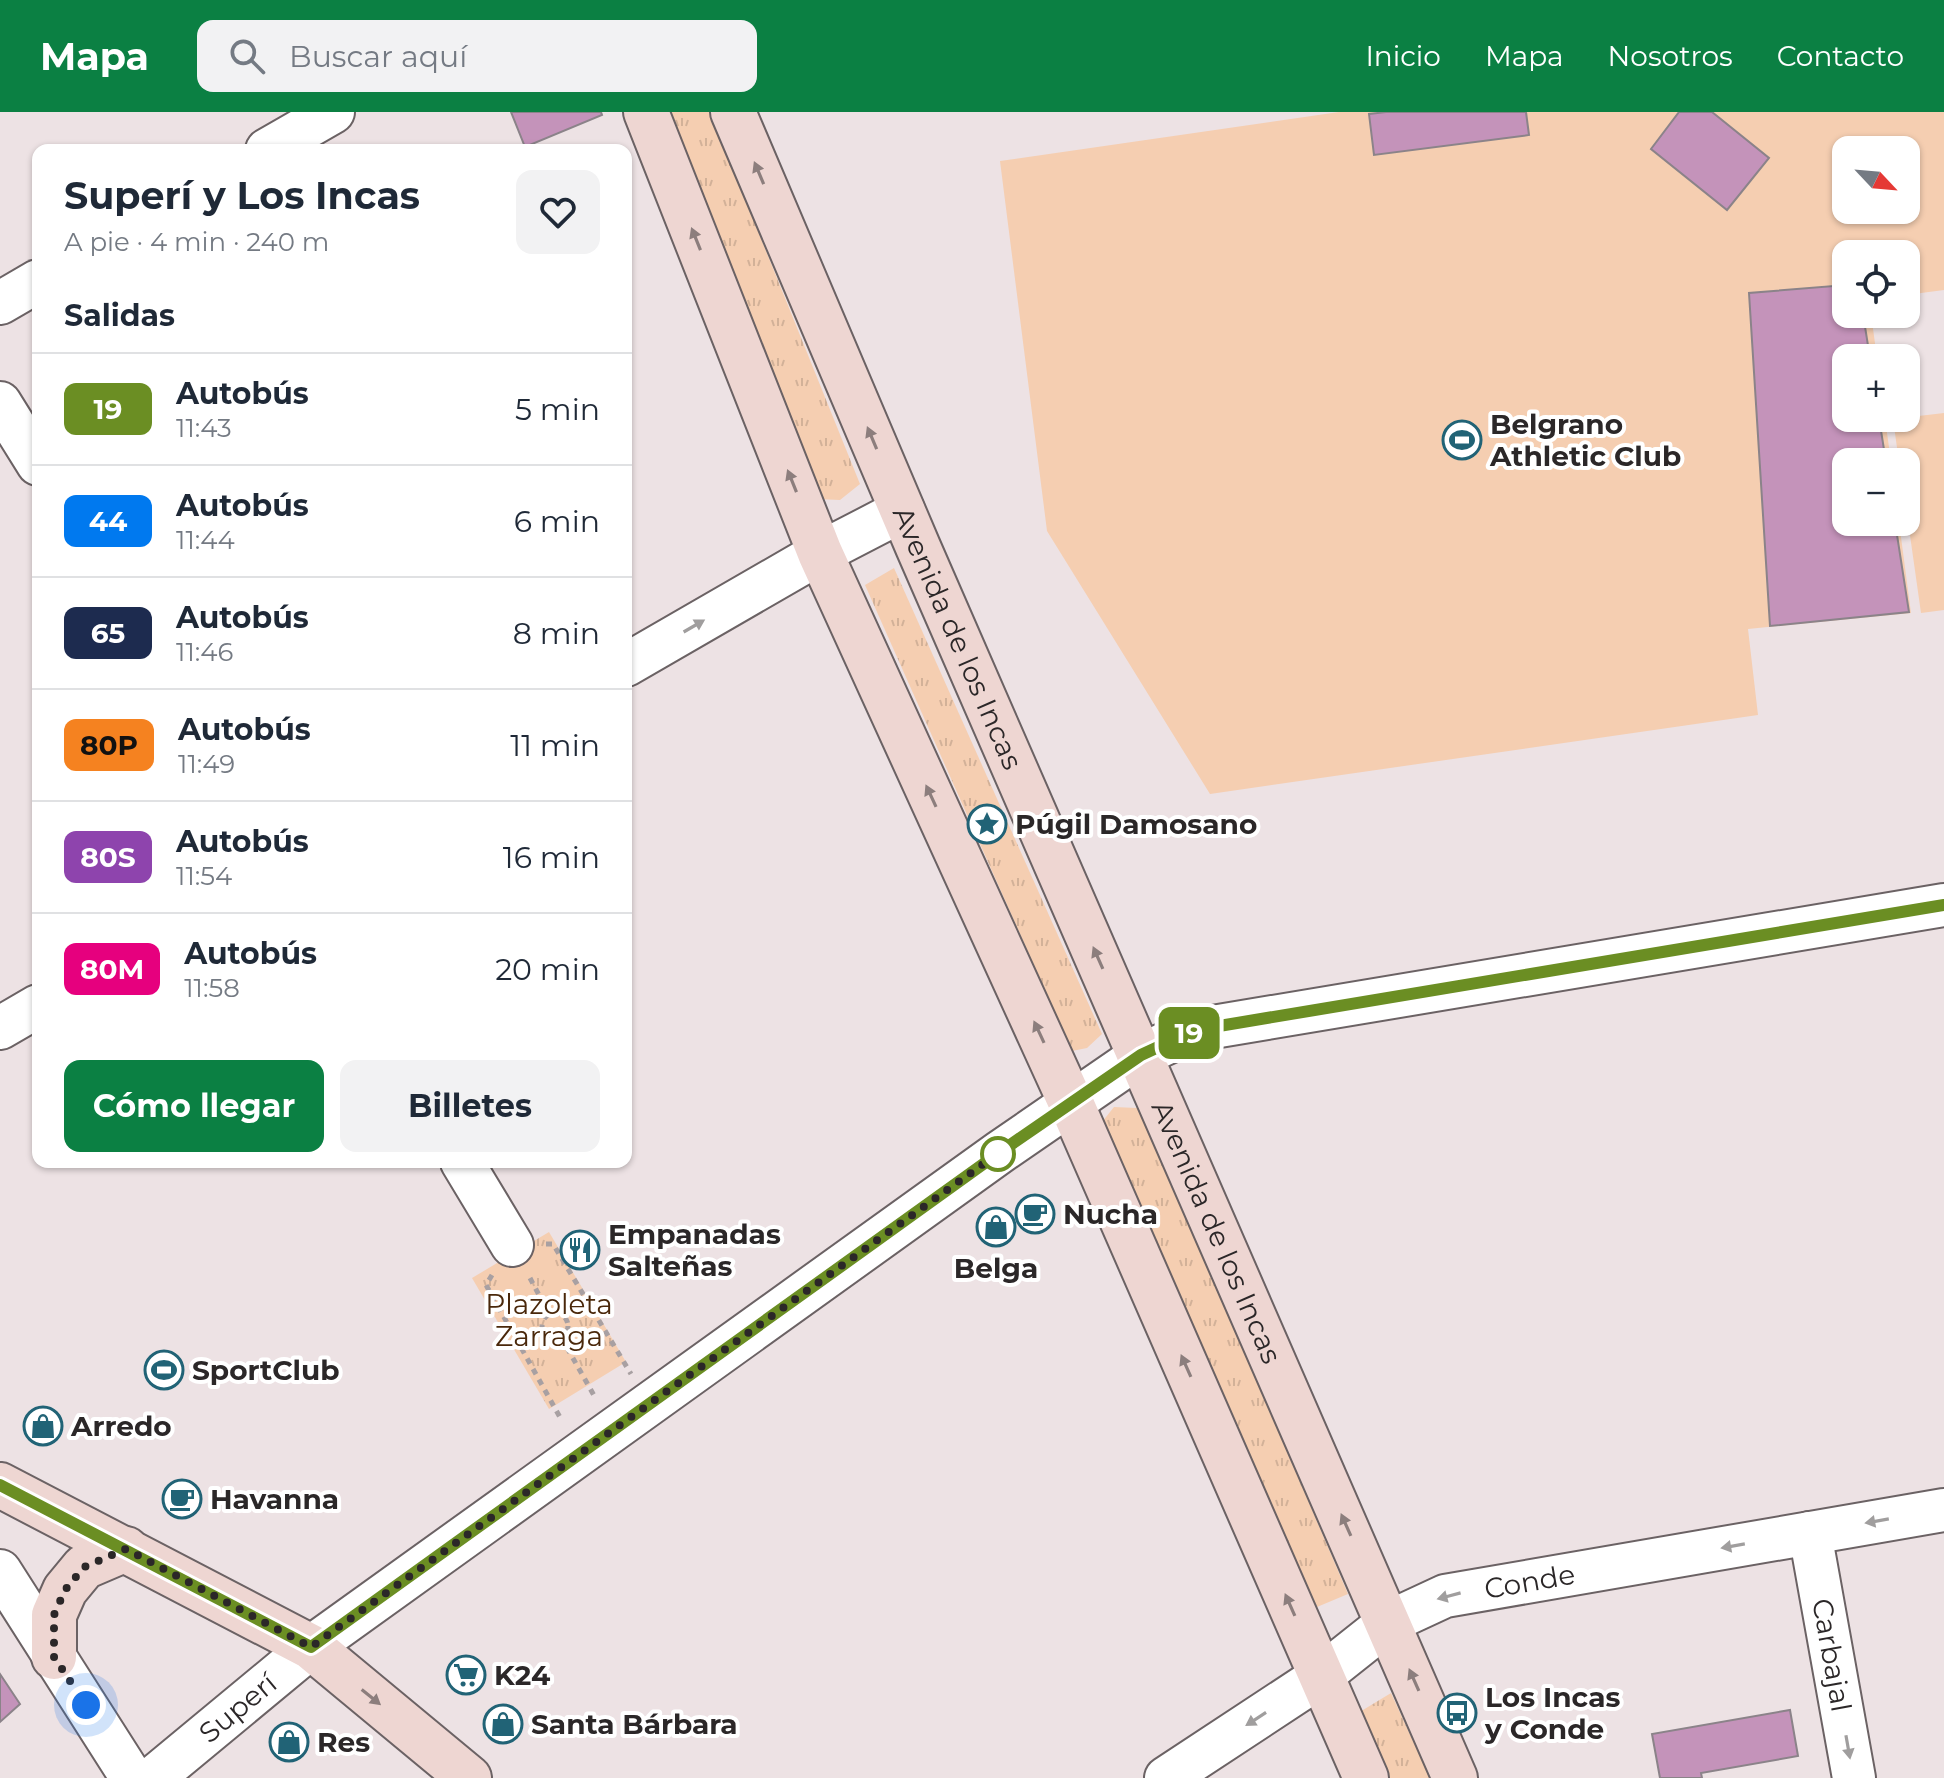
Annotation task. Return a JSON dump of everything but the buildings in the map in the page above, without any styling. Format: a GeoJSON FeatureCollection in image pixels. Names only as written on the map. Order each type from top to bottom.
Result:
{"type":"FeatureCollection","features":[{"type":"Feature","properties":{"kind":"main road"},"geometry":{"type":"LineString","coordinates":[[646,112],[820,553],[1071,1103],[1366,1778]]}},
{"type":"Feature","properties":{"kind":"main road","name":"Avenida de los Incas"},"geometry":{"type":"LineString","coordinates":[[733,112],[1455,1778]]}},
{"type":"Feature","properties":{"kind":"main road"},"geometry":{"type":"LineString","coordinates":[[0,1485],[311,1647],[469,1778]]}},
{"type":"Feature","properties":{"kind":"main road"},"geometry":{"type":"LineString","coordinates":[[54,1657],[54,1615],[65,1590],[84,1567],[126,1549]]}},
{"type":"Feature","properties":{"kind":"street"},"geometry":{"type":"LineString","coordinates":[[277,144],[333,112]]}},
{"type":"Feature","properties":{"kind":"street"},"geometry":{"type":"LineString","coordinates":[[0,303],[32,284]]}},
{"type":"Feature","properties":{"kind":"street"},"geometry":{"type":"LineString","coordinates":[[0,403],[32,454]]}},
{"type":"Feature","properties":{"kind":"street"},"geometry":{"type":"LineString","coordinates":[[632,662],[820,553],[903,510]]}},
{"type":"Feature","properties":{"kind":"street","name":"Superí"},"geometry":{"type":"LineString","coordinates":[[153,1778],[311,1647],[1141,1055],[1195,1030],[1944,905]]}},
{"type":"Feature","properties":{"kind":"street"},"geometry":{"type":"LineString","coordinates":[[0,1028],[32,1009]]}},
{"type":"Feature","properties":{"kind":"street"},"geometry":{"type":"LineString","coordinates":[[466,1168],[512,1245]]}},
{"type":"Feature","properties":{"kind":"street","name":"Conde"},"geometry":{"type":"LineString","coordinates":[[1166,1778],[1321,1676],[1389,1622],[1445,1596],[1944,1510]]}},
{"type":"Feature","properties":{"kind":"street","name":"Carbajal"},"geometry":{"type":"LineString","coordinates":[[1810,1533],[1854,1778]]}},
{"type":"Feature","properties":{"kind":"street"},"geometry":{"type":"LineString","coordinates":[[0,1571],[132,1778]]}},
{"type":"Feature","properties":{"kind":"path"},"geometry":{"type":"LineString","coordinates":[[581,1454],[486,1285],[512,1245],[553,1244],[650,1406]]}},
{"type":"Feature","properties":{"kind":"path"},"geometry":{"type":"LineString","coordinates":[[558,1313],[566,1319],[568,1328],[561,1337],[555,1340],[547,1337],[542,1329],[543,1321],[549,1314],[558,1313]]}},
{"type":"Feature","properties":{"kind":"path"},"geometry":{"type":"LineString","coordinates":[[561,1337],[613,1430]]}},
{"type":"Feature","properties":{"kind":"green space"},"geometry":{"type":"Polygon","coordinates":[[[666,112],[710,112],[860,484],[840,500],[817,499],[666,112]]]}},
{"type":"Feature","properties":{"kind":"green space","name":"Belgrano Athletic Club"},"geometry":{"type":"Polygon","coordinates":[[[1339,112],[1944,112],[1944,290],[1920,293],[1920,240],[1832,240],[1832,328],[1873,328],[1875,344],[1832,344],[1832,432],[1887,432],[1889,448],[1832,448],[1832,536],[1901,536],[1911,613],[1748,629],[1758,715],[1210,794],[1047,531],[1000,161],[1339,112]]]}},
{"type":"Feature","properties":{"kind":"green space"},"geometry":{"type":"Polygon","coordinates":[[[1944,413],[1944,610],[1921,613],[1910,536],[1920,536],[1920,448],[1897,448],[1895,432],[1920,432],[1920,416],[1944,413]]]}},
{"type":"Feature","properties":{"kind":"green space"},"geometry":{"type":"Polygon","coordinates":[[[894,568],[1102,1034],[1087,1048],[1072,1051],[865,585],[894,568]]]}},
{"type":"Feature","properties":{"kind":"green space"},"geometry":{"type":"Polygon","coordinates":[[[1114,1107],[1137,1108],[1142,1112],[1348,1594],[1317,1607],[1102,1122],[1114,1107]]]}},
{"type":"Feature","properties":{"kind":"green space","name":"Plazoleta Zarraga"},"geometry":{"type":"Polygon","coordinates":[[[549,1232],[626,1362],[549,1409],[472,1278],[549,1232]]]}},
{"type":"Feature","properties":{"kind":"green space"},"geometry":{"type":"Polygon","coordinates":[[[1391,1693],[1430,1778],[1386,1778],[1358,1713],[1391,1693]]]}},
{"type":"Feature","properties":{"kind":"bus line","name":"19"},"geometry":{"type":"LineString","coordinates":[[0,1485],[311,1647],[1000,1152],[1141,1055],[1195,1030],[1944,905]]}},
{"type":"Feature","properties":{"kind":"place","name":"Belgrano Athletic Club"},"geometry":{"type":"Point","coordinates":[1462,440]}},
{"type":"Feature","properties":{"kind":"place","name":"Púgil Damosano"},"geometry":{"type":"Point","coordinates":[987,824]}},
{"type":"Feature","properties":{"kind":"place","name":"Nucha"},"geometry":{"type":"Point","coordinates":[1035,1214]}},
{"type":"Feature","properties":{"kind":"place","name":"Belga"},"geometry":{"type":"Point","coordinates":[996,1227]}},
{"type":"Feature","properties":{"kind":"place","name":"Empanadas Salteñas"},"geometry":{"type":"Point","coordinates":[580,1250]}},
{"type":"Feature","properties":{"kind":"place","name":"SportClub"},"geometry":{"type":"Point","coordinates":[164,1370]}},
{"type":"Feature","properties":{"kind":"place","name":"Arredo"},"geometry":{"type":"Point","coordinates":[43,1426]}},
{"type":"Feature","properties":{"kind":"place","name":"Havanna"},"geometry":{"type":"Point","coordinates":[182,1499]}},
{"type":"Feature","properties":{"kind":"place","name":"K24"},"geometry":{"type":"Point","coordinates":[466,1675]}},
{"type":"Feature","properties":{"kind":"place","name":"Los Incas y Conde"},"geometry":{"type":"Point","coordinates":[1457,1713]}},
{"type":"Feature","properties":{"kind":"place","name":"Santa Bárbara"},"geometry":{"type":"Point","coordinates":[503,1724]}},
{"type":"Feature","properties":{"kind":"place","name":"Res"},"geometry":{"type":"Point","coordinates":[289,1742]}},
{"type":"Feature","properties":{"kind":"route"},"geometry":{"type":"LineString","coordinates":[[86,1705],[54,1657],[54,1615],[65,1590],[84,1567],[126,1549],[311,1647],[1000,1152],[998,1154]]}}]}
